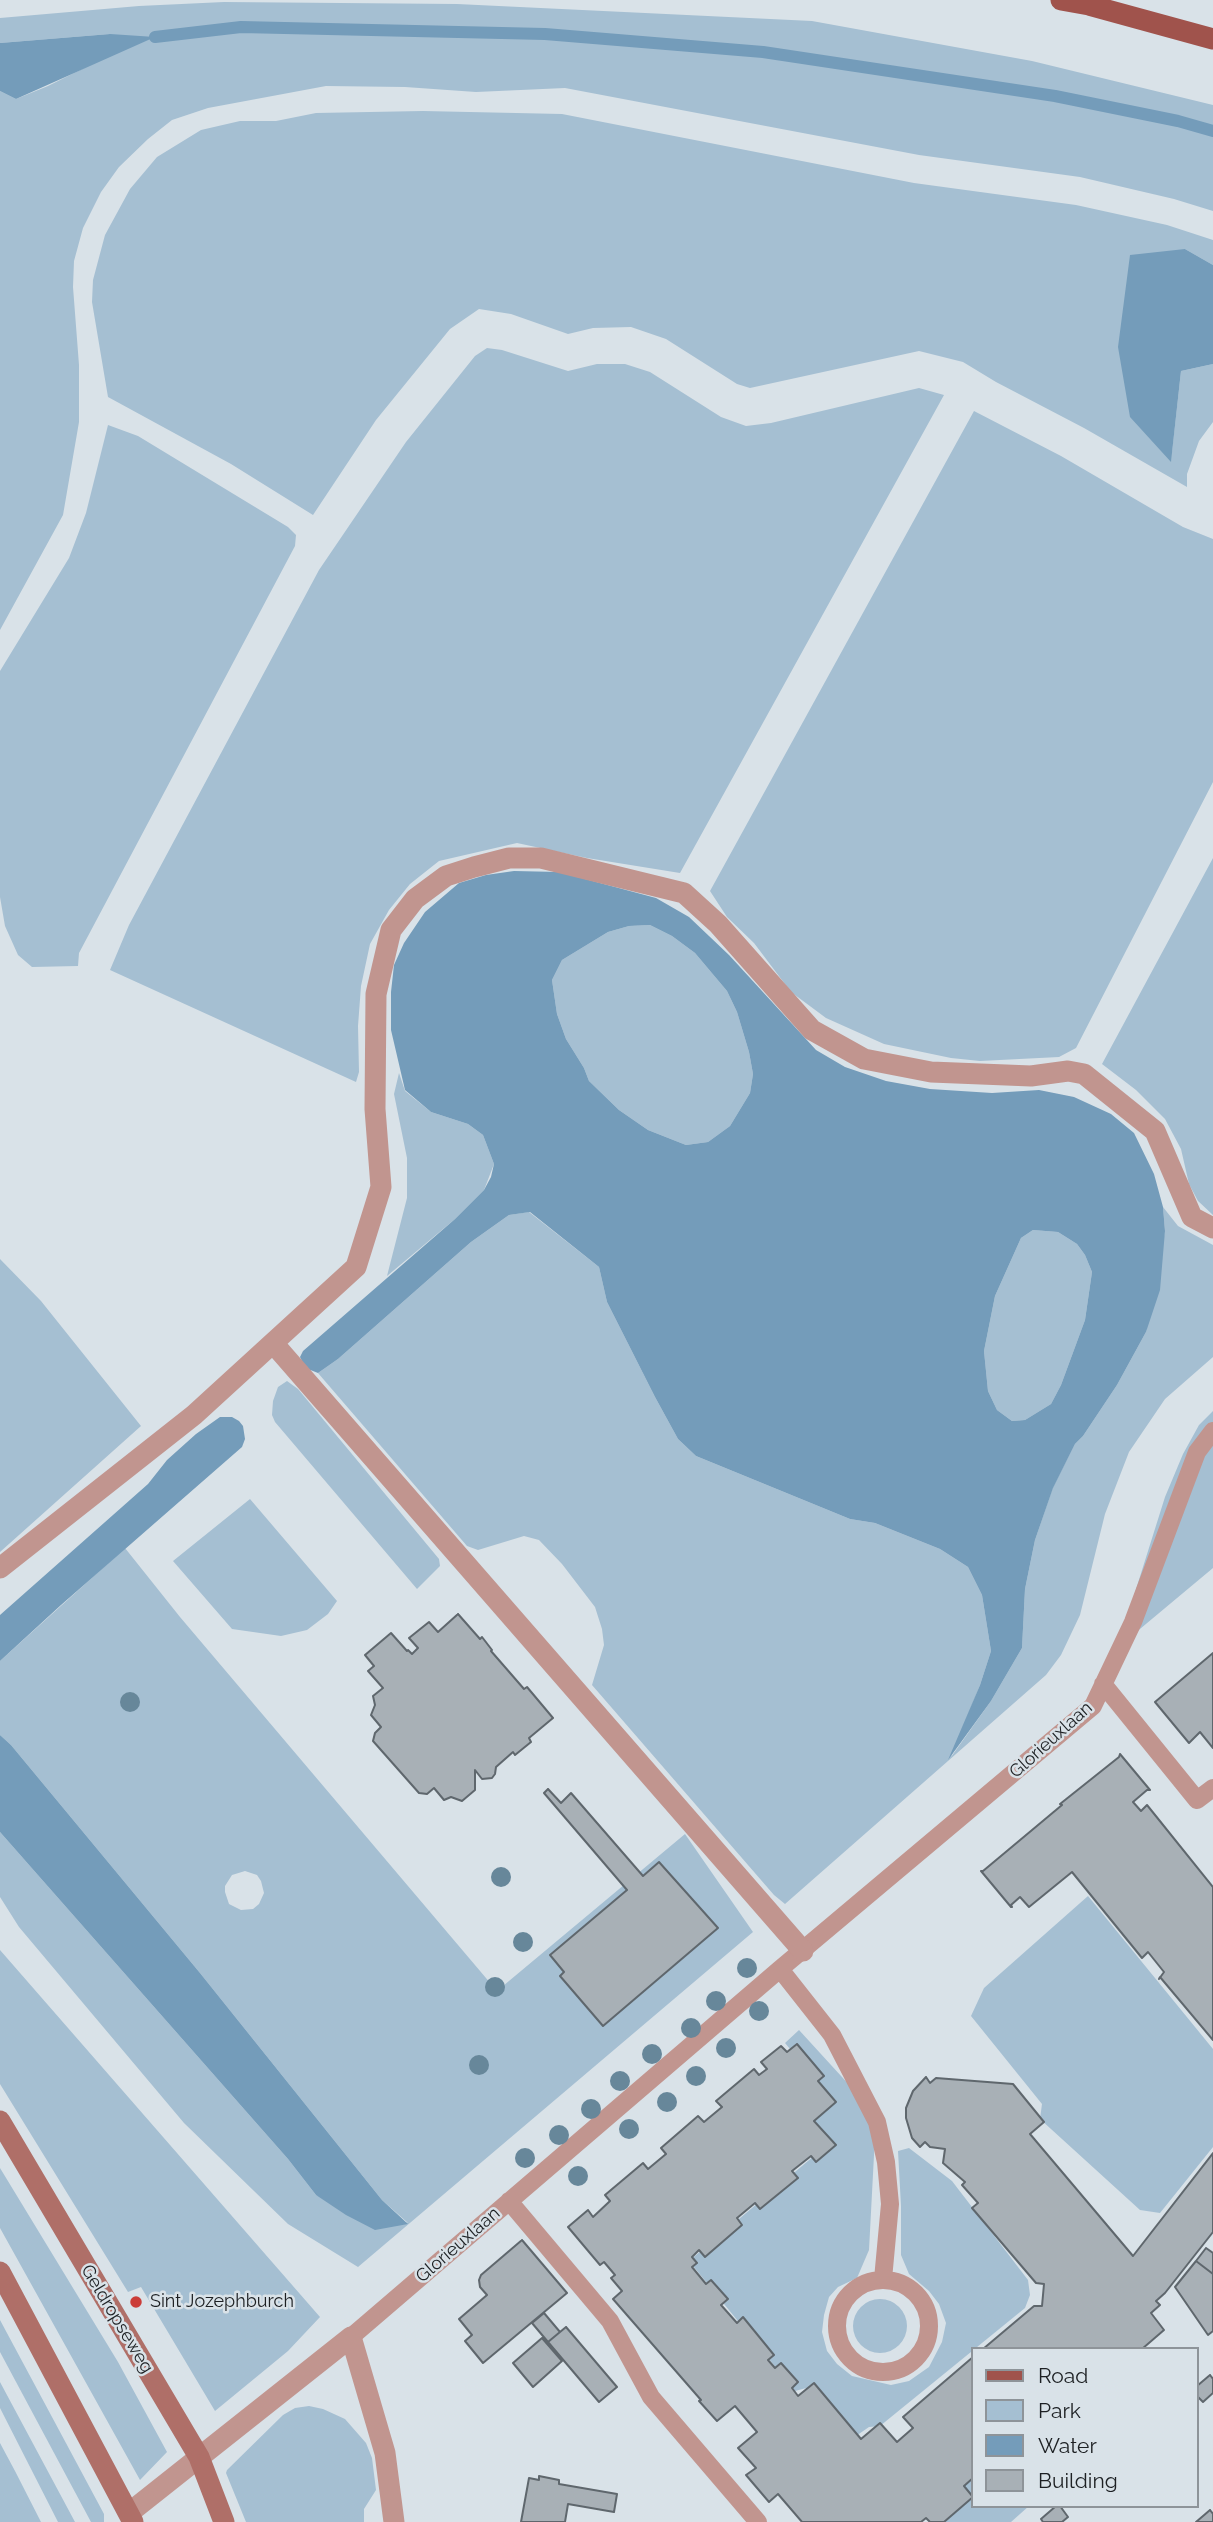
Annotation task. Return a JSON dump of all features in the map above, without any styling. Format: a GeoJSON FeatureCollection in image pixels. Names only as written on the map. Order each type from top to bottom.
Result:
{"type":"FeatureCollection","features":[{"type":"Feature","properties":{"kind":"main road"},"geometry":{"type":"LineString","coordinates":[[1061,0],[1090,5],[1213,39]]}},
{"type":"Feature","properties":{"kind":"main road","name":"Geldropseweg"},"geometry":{"type":"LineString","coordinates":[[0,2121],[199,2457],[224,2522]]}},
{"type":"Feature","properties":{"kind":"main road"},"geometry":{"type":"LineString","coordinates":[[0,2272],[131,2517]]}},
{"type":"Feature","properties":{"kind":"street"},"geometry":{"type":"LineString","coordinates":[[0,1568],[194,1415],[356,1266],[382,1186],[375,1109],[376,994],[391,930],[415,899],[446,876],[509,858],[541,858],[684,893],[718,924],[812,1030],[864,1059],[931,1072],[1031,1076],[1068,1071],[1084,1074],[1155,1131],[1192,1217],[1213,1228]]}},
{"type":"Feature","properties":{"kind":"street"},"geometry":{"type":"LineString","coordinates":[[274,1343],[803,1951]]}},
{"type":"Feature","properties":{"kind":"street"},"geometry":{"type":"LineString","coordinates":[[351,2337],[386,2453],[394,2522]]}},
{"type":"Feature","properties":{"kind":"street","name":"Glorieuxlaan"},"geometry":{"type":"LineString","coordinates":[[131,2517],[199,2457],[351,2337]]}},
{"type":"Feature","properties":{"kind":"lane","name":"Glorieuxlaan"},"geometry":{"type":"LineString","coordinates":[[351,2337],[780,1969],[1093,1706],[1133,1622],[1197,1452],[1213,1430]]}},
{"type":"Feature","properties":{"kind":"lane"},"geometry":{"type":"LineString","coordinates":[[1103,1684],[1197,1800],[1213,1788]]}},
{"type":"Feature","properties":{"kind":"lane"},"geometry":{"type":"LineString","coordinates":[[780,1969],[832,2035],[877,2122],[886,2162],[890,2204],[883,2279]]}},
{"type":"Feature","properties":{"kind":"lane"},"geometry":{"type":"LineString","coordinates":[[509,2201],[610,2321],[651,2397],[758,2522]]}},
{"type":"Feature","properties":{"kind":"lane"},"geometry":{"type":"LineString","coordinates":[[883,2279],[899,2282],[913,2290],[923,2302],[929,2318],[929,2334],[924,2349],[913,2361],[899,2369],[886,2372],[871,2370],[858,2364],[847,2354],[837,2327],[845,2300],[855,2289],[867,2282],[883,2279]]}},
{"type":"Feature","properties":{"kind":"green space"},"geometry":{"type":"Polygon","coordinates":[[[224,2],[457,4],[812,21],[1032,61],[1213,105],[1213,211],[1080,177],[919,155],[565,88],[476,92],[405,87],[326,86],[208,108],[172,120],[119,167],[101,192],[83,228],[74,261],[73,287],[79,365],[79,422],[63,515],[0,630],[0,91],[16,99],[94,63],[110,34],[0,43],[0,18],[224,2]]]}},
{"type":"Feature","properties":{"kind":"green space"},"geometry":{"type":"Polygon","coordinates":[[[423,111],[562,114],[914,183],[1076,205],[1167,225],[1213,240],[1213,265],[1185,249],[1171,461],[1181,371],[1213,364],[1213,422],[1199,441],[1187,474],[1187,487],[963,362],[919,351],[750,388],[737,384],[666,339],[631,327],[593,328],[568,334],[511,314],[479,309],[450,329],[376,420],[313,515],[231,464],[108,397],[92,302],[93,280],[105,235],[130,189],[157,157],[201,130],[240,121],[276,121],[316,113],[423,111]]]}},
{"type":"Feature","properties":{"kind":"green space"},"geometry":{"type":"Polygon","coordinates":[[[487,348],[502,350],[568,371],[597,364],[625,364],[650,372],[721,417],[746,426],[771,423],[919,388],[944,395],[680,873],[517,843],[439,861],[410,884],[389,910],[370,944],[361,986],[359,1072],[356,1082],[110,970],[129,925],[319,570],[406,442],[475,356],[487,348]]]}},
{"type":"Feature","properties":{"kind":"green space"},"geometry":{"type":"Polygon","coordinates":[[[974,411],[1061,456],[1183,527],[1213,539],[1213,782],[1076,1048],[1059,1057],[980,1061],[951,1058],[884,1044],[826,1018],[791,992],[754,943],[727,917],[710,891],[974,411]]]}},
{"type":"Feature","properties":{"kind":"green space"},"geometry":{"type":"Polygon","coordinates":[[[108,425],[138,436],[288,527],[296,535],[295,546],[79,953],[78,966],[32,967],[18,955],[5,926],[0,897],[0,671],[69,558],[86,513],[108,425]]]}},
{"type":"Feature","properties":{"kind":"green space"},"geometry":{"type":"Polygon","coordinates":[[[1213,858],[1213,1215],[1198,1201],[1189,1184],[1181,1149],[1165,1119],[1136,1090],[1102,1064],[1213,858]]]}},
{"type":"Feature","properties":{"kind":"green space"},"geometry":{"type":"Polygon","coordinates":[[[650,925],[672,936],[695,953],[727,991],[737,1012],[749,1052],[753,1074],[750,1093],[730,1126],[708,1142],[686,1145],[648,1130],[619,1110],[589,1081],[566,1039],[557,1014],[552,980],[562,960],[608,932],[629,926],[650,925]]]}},
{"type":"Feature","properties":{"kind":"green space"},"geometry":{"type":"Polygon","coordinates":[[[399,1073],[405,1091],[431,1112],[468,1124],[483,1135],[494,1164],[484,1190],[455,1219],[387,1276],[407,1198],[407,1158],[394,1094],[399,1073]]]}},
{"type":"Feature","properties":{"kind":"green space"},"geometry":{"type":"Polygon","coordinates":[[[1163,1207],[1178,1226],[1213,1245],[1213,1357],[1165,1399],[1129,1452],[1105,1514],[1080,1615],[1061,1655],[1046,1675],[785,1904],[774,1895],[592,1685],[604,1645],[602,1629],[595,1607],[562,1564],[539,1540],[524,1536],[478,1550],[467,1546],[318,1373],[338,1359],[471,1242],[509,1215],[529,1212],[599,1267],[607,1302],[655,1397],[678,1439],[696,1456],[850,1519],[875,1523],[940,1549],[968,1567],[982,1595],[991,1651],[951,1757],[991,1701],[1022,1648],[1025,1589],[1035,1540],[1053,1487],[1075,1444],[1117,1385],[1146,1332],[1165,1231],[1163,1207]]]}},
{"type":"Feature","properties":{"kind":"green space"},"geometry":{"type":"Polygon","coordinates":[[[1033,1230],[1058,1232],[1077,1244],[1092,1272],[1085,1320],[1061,1385],[1051,1404],[1025,1420],[1012,1421],[997,1410],[988,1391],[984,1351],[995,1296],[1021,1238],[1033,1230]]]}},
{"type":"Feature","properties":{"kind":"green space"},"geometry":{"type":"Polygon","coordinates":[[[0,1259],[41,1301],[141,1426],[0,1552],[0,1259]]]}},
{"type":"Feature","properties":{"kind":"green space"},"geometry":{"type":"Polygon","coordinates":[[[287,1381],[298,1389],[439,1559],[440,1566],[417,1589],[275,1422],[272,1415],[273,1401],[278,1387],[287,1381]]]}},
{"type":"Feature","properties":{"kind":"green space"},"geometry":{"type":"Polygon","coordinates":[[[1213,1411],[1213,1568],[1110,1654],[1126,1621],[1165,1497],[1183,1454],[1199,1425],[1213,1411]]]}},
{"type":"Feature","properties":{"kind":"green space"},"geometry":{"type":"Polygon","coordinates":[[[250,1499],[337,1601],[328,1614],[307,1630],[281,1636],[232,1629],[173,1561],[250,1499]]]}},
{"type":"Feature","properties":{"kind":"green space"},"geometry":{"type":"Polygon","coordinates":[[[125,1548],[180,1617],[497,1991],[685,1834],[753,1932],[358,2267],[288,2224],[184,2123],[19,1927],[0,1897],[0,1832],[288,2159],[316,2195],[408,2223],[382,2200],[200,1973],[0,1735],[0,1661],[125,1548]],[[245,1871],[232,1875],[225,1886],[229,1904],[241,1910],[253,1909],[259,1904],[264,1893],[257,1875],[245,1871]]]}},
{"type":"Feature","properties":{"kind":"green space"},"geometry":{"type":"Polygon","coordinates":[[[1088,1896],[1213,2049],[1213,2147],[1160,2213],[1140,2210],[1040,2119],[1042,2104],[971,2016],[984,1988],[1088,1896]]]}},
{"type":"Feature","properties":{"kind":"green space"},"geometry":{"type":"Polygon","coordinates":[[[0,1950],[320,2317],[288,2351],[215,2411],[141,2287],[128,2292],[0,2084],[0,1950]]]}},
{"type":"Feature","properties":{"kind":"green space"},"geometry":{"type":"Polygon","coordinates":[[[799,2030],[863,2100],[875,2136],[869,2250],[857,2278],[838,2287],[829,2297],[824,2315],[822,2332],[827,2351],[837,2364],[852,2376],[891,2385],[909,2381],[929,2367],[942,2342],[946,2323],[939,2304],[929,2291],[909,2274],[901,2255],[898,2151],[909,2148],[952,2181],[1028,2280],[1030,2295],[1025,2308],[977,2347],[972,2347],[972,2351],[880,2426],[869,2427],[853,2438],[810,2387],[795,2391],[689,2261],[827,2145],[806,2122],[832,2099],[785,2043],[799,2030]]]}},
{"type":"Feature","properties":{"kind":"green space"},"geometry":{"type":"Polygon","coordinates":[[[0,2168],[118,2362],[167,2452],[140,2480],[0,2228],[0,2168]]]}},
{"type":"Feature","properties":{"kind":"green space"},"geometry":{"type":"Polygon","coordinates":[[[880,2299],[899,2307],[907,2326],[899,2345],[880,2353],[861,2345],[853,2326],[861,2307],[880,2299]]]}},
{"type":"Feature","properties":{"kind":"green space"},"geometry":{"type":"Polygon","coordinates":[[[0,2320],[104,2514],[104,2522],[91,2522],[0,2352],[0,2320]]]}},
{"type":"Feature","properties":{"kind":"green space"},"geometry":{"type":"Polygon","coordinates":[[[0,2382],[75,2522],[58,2522],[0,2408],[0,2382]]]}},
{"type":"Feature","properties":{"kind":"green space"},"geometry":{"type":"Polygon","coordinates":[[[309,2406],[345,2419],[366,2443],[372,2458],[376,2490],[364,2509],[364,2522],[246,2522],[227,2470],[283,2415],[295,2408],[309,2406]]]}},
{"type":"Feature","properties":{"kind":"green space"},"geometry":{"type":"Polygon","coordinates":[[[0,2443],[15,2471],[41,2522],[0,2522],[0,2443]]]}},
{"type":"Feature","properties":{"kind":"green space"},"geometry":{"type":"Polygon","coordinates":[[[972,2465],[972,2508],[1027,2508],[1011,2522],[928,2522],[962,2493],[956,2479],[972,2465]]]}},
{"type":"Feature","properties":{"kind":"water"},"geometry":{"type":"Polygon","coordinates":[[[110,34],[155,37],[16,99],[0,91],[0,43],[110,34]]]}},
{"type":"Feature","properties":{"kind":"water"},"geometry":{"type":"Polygon","coordinates":[[[1185,249],[1213,265],[1213,364],[1181,371],[1171,462],[1130,417],[1118,347],[1130,255],[1185,249]]]}},
{"type":"Feature","properties":{"kind":"water"},"geometry":{"type":"Polygon","coordinates":[[[514,871],[559,872],[656,898],[689,917],[729,955],[816,1050],[845,1067],[886,1081],[930,1089],[992,1093],[1039,1090],[1074,1097],[1111,1114],[1134,1133],[1154,1174],[1163,1207],[1165,1231],[1160,1290],[1146,1332],[1117,1385],[1075,1444],[1053,1488],[1035,1540],[1025,1589],[1022,1648],[991,1701],[948,1760],[980,1685],[991,1651],[982,1595],[968,1567],[940,1549],[875,1523],[850,1519],[696,1456],[678,1439],[655,1397],[607,1302],[599,1267],[530,1212],[509,1215],[471,1242],[338,1359],[318,1373],[308,1369],[303,1363],[300,1357],[303,1351],[455,1219],[484,1190],[491,1177],[494,1164],[483,1135],[468,1124],[431,1112],[405,1090],[391,1030],[394,965],[404,943],[425,912],[459,883],[514,871]],[[650,925],[629,926],[608,932],[562,960],[552,980],[557,1014],[566,1039],[589,1081],[619,1110],[648,1130],[686,1145],[708,1142],[730,1126],[750,1093],[753,1074],[749,1052],[737,1012],[727,991],[695,953],[672,936],[650,925]],[[1033,1230],[1021,1238],[995,1296],[984,1351],[988,1391],[997,1410],[1012,1421],[1025,1420],[1051,1404],[1061,1385],[1085,1320],[1092,1272],[1077,1244],[1058,1232],[1033,1230]]]}},
{"type":"Feature","properties":{"kind":"water"},"geometry":{"type":"Polygon","coordinates":[[[220,1417],[232,1417],[243,1426],[245,1439],[242,1447],[0,1661],[0,1615],[148,1484],[167,1460],[220,1417]]]}},
{"type":"Feature","properties":{"kind":"water"},"geometry":{"type":"Polygon","coordinates":[[[0,1735],[200,1973],[382,2200],[408,2224],[375,2230],[316,2195],[288,2159],[0,1832],[0,1735]]]}},
{"type":"Feature","properties":{"kind":"building"},"geometry":{"type":"Polygon","coordinates":[[[458,1614],[480,1639],[482,1637],[524,1689],[527,1687],[553,1718],[529,1738],[531,1742],[515,1755],[513,1752],[496,1767],[492,1778],[482,1779],[475,1770],[475,1790],[462,1801],[451,1797],[444,1800],[434,1788],[427,1794],[419,1793],[373,1741],[375,1733],[381,1727],[371,1715],[375,1705],[373,1696],[383,1688],[368,1671],[374,1666],[365,1655],[391,1633],[412,1654],[418,1648],[409,1638],[429,1622],[438,1632],[458,1614]]]}},
{"type":"Feature","properties":{"kind":"building"},"geometry":{"type":"Polygon","coordinates":[[[1213,1653],[1213,1748],[1200,1732],[1189,1743],[1155,1702],[1213,1653]]]}},
{"type":"Feature","properties":{"kind":"building"},"geometry":{"type":"Polygon","coordinates":[[[1120,1754],[1150,1790],[1133,1802],[1141,1811],[1147,1805],[1213,1887],[1213,2040],[1160,1977],[1164,1972],[1148,1952],[1142,1958],[1072,1872],[1029,1907],[1020,1897],[1011,1907],[981,1871],[1120,1754]]]}},
{"type":"Feature","properties":{"kind":"building"},"geometry":{"type":"Polygon","coordinates":[[[548,1789],[561,1803],[571,1793],[643,1876],[659,1862],[718,1928],[603,2026],[560,1976],[564,1972],[550,1955],[627,1890],[544,1793],[548,1789]]]}},
{"type":"Feature","properties":{"kind":"building"},"geometry":{"type":"Polygon","coordinates":[[[797,2044],[824,2076],[818,2081],[836,2102],[814,2121],[836,2145],[816,2162],[811,2156],[792,2171],[798,2178],[760,2209],[755,2203],[737,2218],[742,2225],[705,2257],[699,2250],[692,2257],[697,2263],[692,2267],[706,2284],[711,2280],[728,2299],[721,2305],[737,2323],[743,2317],[774,2355],[768,2360],[775,2368],[781,2363],[798,2382],[792,2388],[798,2396],[814,2383],[861,2439],[880,2423],[897,2442],[913,2428],[903,2417],[972,2358],[972,2479],[964,2486],[972,2498],[944,2522],[930,2522],[926,2518],[921,2522],[802,2522],[778,2494],[769,2502],[746,2475],[756,2468],[738,2448],[757,2432],[735,2406],[717,2421],[613,2299],[622,2291],[611,2278],[615,2275],[604,2262],[600,2265],[568,2227],[588,2210],[593,2217],[610,2201],[605,2195],[643,2163],[648,2169],[666,2154],[661,2148],[698,2116],[704,2122],[722,2107],[716,2101],[754,2069],[759,2075],[767,2069],[761,2062],[781,2046],[787,2052],[797,2044]]]}},
{"type":"Feature","properties":{"kind":"building"},"geometry":{"type":"Polygon","coordinates":[[[926,2077],[930,2083],[936,2078],[1013,2084],[1044,2122],[1030,2134],[1133,2256],[1213,2153],[1213,2232],[1156,2301],[1160,2305],[1151,2313],[1164,2330],[1144,2347],[985,2347],[1034,2306],[1042,2306],[1044,2284],[1036,2283],[972,2208],[978,2203],[962,2185],[965,2182],[943,2163],[945,2149],[930,2147],[925,2142],[920,2147],[912,2138],[906,2108],[913,2091],[926,2077]]]}},
{"type":"Feature","properties":{"kind":"building"},"geometry":{"type":"Polygon","coordinates":[[[522,2240],[567,2293],[483,2363],[465,2341],[472,2335],[459,2319],[487,2295],[480,2287],[481,2275],[522,2240]]]}},
{"type":"Feature","properties":{"kind":"building"},"geometry":{"type":"Polygon","coordinates":[[[1206,2248],[1213,2253],[1213,2274],[1196,2261],[1206,2248]]]}},
{"type":"Feature","properties":{"kind":"building"},"geometry":{"type":"Polygon","coordinates":[[[1196,2261],[1213,2274],[1213,2331],[1208,2335],[1175,2287],[1196,2261]]]}},
{"type":"Feature","properties":{"kind":"building"},"geometry":{"type":"Polygon","coordinates":[[[544,2313],[560,2332],[548,2342],[532,2323],[544,2313]]]}},
{"type":"Feature","properties":{"kind":"building"},"geometry":{"type":"Polygon","coordinates":[[[566,2327],[617,2387],[599,2402],[548,2342],[566,2327]]]}},
{"type":"Feature","properties":{"kind":"building"},"geometry":{"type":"Polygon","coordinates":[[[542,2338],[562,2361],[533,2387],[513,2363],[542,2338]]]}},
{"type":"Feature","properties":{"kind":"building"},"geometry":{"type":"Polygon","coordinates":[[[1210,2375],[1213,2379],[1213,2393],[1203,2402],[1199,2398],[1199,2384],[1210,2375]]]}},
{"type":"Feature","properties":{"kind":"building"},"geometry":{"type":"Polygon","coordinates":[[[539,2476],[559,2480],[559,2484],[617,2494],[614,2512],[568,2504],[565,2522],[521,2522],[529,2478],[539,2480],[539,2476]]]}},
{"type":"Feature","properties":{"kind":"building"},"geometry":{"type":"Polygon","coordinates":[[[1054,2508],[1061,2508],[1068,2517],[1062,2522],[1043,2522],[1041,2519],[1054,2508]]]}},
{"type":"Feature","properties":{"kind":"building"},"geometry":{"type":"Polygon","coordinates":[[[1210,2510],[1213,2522],[1196,2522],[1210,2510]]]}},
{"type":"Feature","properties":{"kind":"waterway"},"geometry":{"type":"LineString","coordinates":[[155,37],[241,27],[545,34],[763,52],[1055,96],[1178,121],[1213,131]]}},
{"type":"Feature","properties":{"kind":"place","name":"Sint Jozephburch"},"geometry":{"type":"Point","coordinates":[136,2302]}}]}
